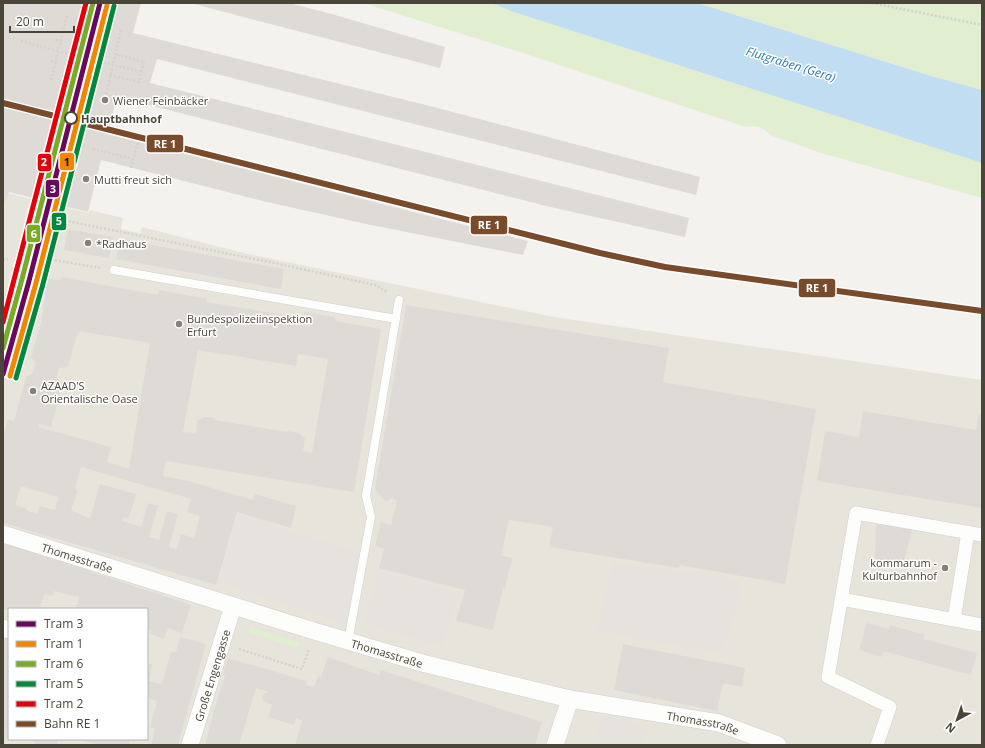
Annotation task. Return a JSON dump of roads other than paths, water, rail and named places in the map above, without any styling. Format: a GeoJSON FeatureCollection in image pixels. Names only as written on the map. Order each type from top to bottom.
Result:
{"type":"FeatureCollection","features":[{"type":"Feature","properties":{"kind":"street"},"geometry":{"type":"LineString","coordinates":[[3,349],[43,201]]}},
{"type":"Feature","properties":{"kind":"street"},"geometry":{"type":"LineString","coordinates":[[877,745],[890,707],[828,677],[856,513],[982,535]]}},
{"type":"Feature","properties":{"kind":"street"},"geometry":{"type":"LineString","coordinates":[[954,620],[968,532]]}},
{"type":"Feature","properties":{"kind":"street","name":"Thomasstraße"},"geometry":{"type":"LineString","coordinates":[[3,534],[422,663],[570,699],[719,722],[778,745]]}},
{"type":"Feature","properties":{"kind":"street"},"geometry":{"type":"LineString","coordinates":[[841,599],[982,624]]}},
{"type":"Feature","properties":{"kind":"street","name":"Große Engengasse"},"geometry":{"type":"LineString","coordinates":[[190,745],[233,606]]}},
{"type":"Feature","properties":{"kind":"street"},"geometry":{"type":"LineString","coordinates":[[555,745],[570,699]]}},
{"type":"Feature","properties":{"kind":"lane"},"geometry":{"type":"LineString","coordinates":[[114,270],[396,319]]}},
{"type":"Feature","properties":{"kind":"lane"},"geometry":{"type":"LineString","coordinates":[[348,641],[371,517],[366,496],[399,300]]}},
{"type":"Feature","properties":{"kind":"water","name":"Flutgraben (Gera)"},"geometry":{"type":"Polygon","coordinates":[[[491,3],[697,3],[931,76],[982,90],[982,163],[514,12],[491,3]]]}},
{"type":"Feature","properties":{"kind":"tunnel"},"geometry":{"type":"LineString","coordinates":[[43,201],[93,3]]}},
{"type":"Feature","properties":{"kind":"tram line","name":"2"},"geometry":{"type":"LineString","coordinates":[[3,322],[86,3]]}},
{"type":"Feature","properties":{"kind":"tram line","name":"6"},"geometry":{"type":"LineString","coordinates":[[3,348],[93,3]]}},
{"type":"Feature","properties":{"kind":"tram line","name":"3"},"geometry":{"type":"LineString","coordinates":[[3,374],[29,281],[100,3]]}},
{"type":"Feature","properties":{"kind":"tram line","name":"1"},"geometry":{"type":"LineString","coordinates":[[10,376],[36,283],[107,5]]}},
{"type":"Feature","properties":{"kind":"tram line","name":"5"},"geometry":{"type":"LineString","coordinates":[[16,378],[43,284],[114,6]]}},
{"type":"Feature","properties":{"kind":"place","name":"Wiener Feinbäcker"},"geometry":{"type":"Point","coordinates":[105,100]}},
{"type":"Feature","properties":{"kind":"place","name":"Hauptbahnhof"},"geometry":{"type":"Point","coordinates":[71,118]}},
{"type":"Feature","properties":{"kind":"place","name":"Mutti freut sich"},"geometry":{"type":"Point","coordinates":[86,179]}},
{"type":"Feature","properties":{"kind":"place","name":"*Radhaus"},"geometry":{"type":"Point","coordinates":[88,243]}},
{"type":"Feature","properties":{"kind":"place","name":"Bundespolizeiinspektion Erfurt"},"geometry":{"type":"Point","coordinates":[179,324]}},
{"type":"Feature","properties":{"kind":"place","name":"AZAAD'S Orientalische Oase"},"geometry":{"type":"Point","coordinates":[33,391]}},
{"type":"Feature","properties":{"kind":"place","name":"kommarum - Kulturbahnhof"},"geometry":{"type":"Point","coordinates":[945,568]}}]}
